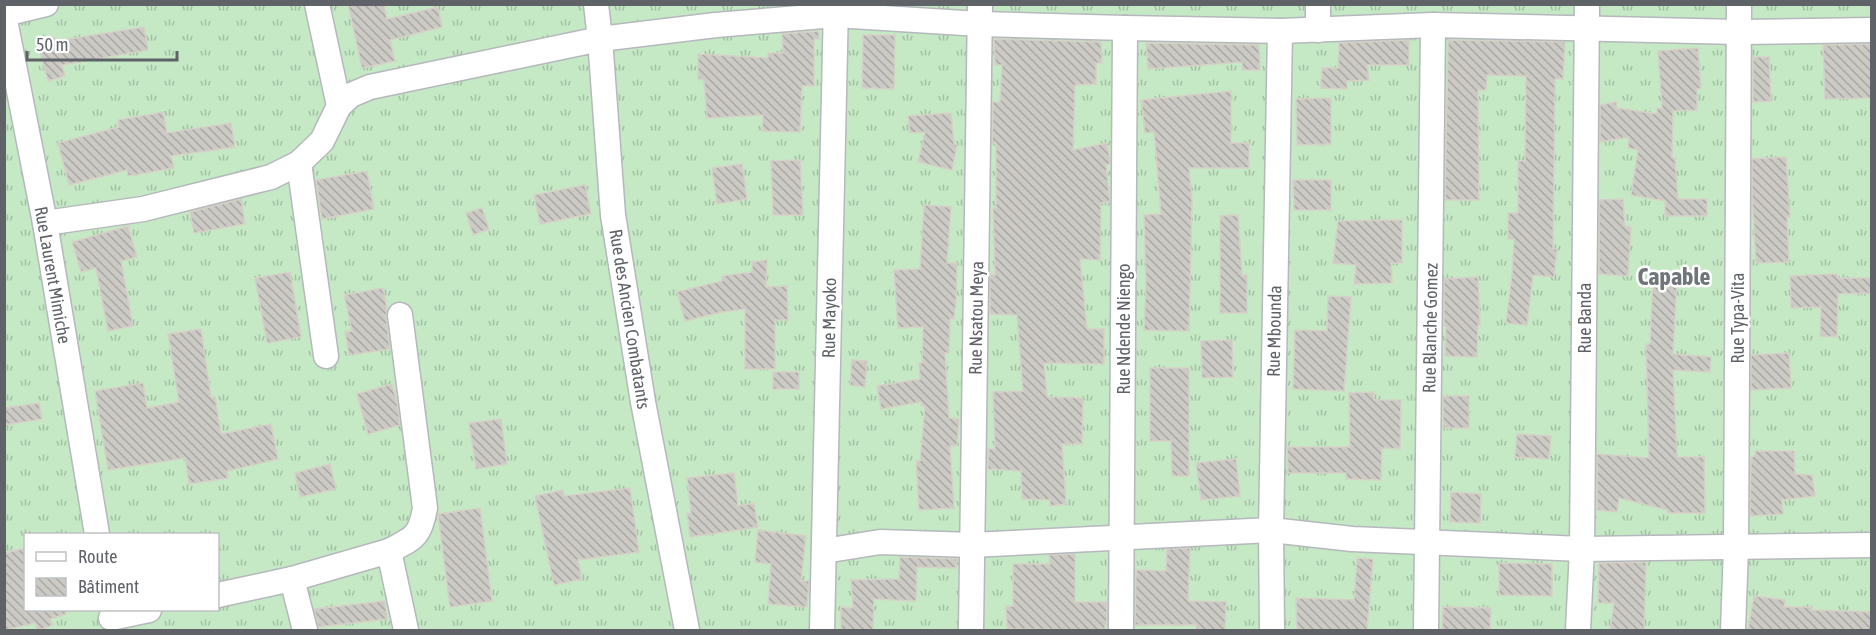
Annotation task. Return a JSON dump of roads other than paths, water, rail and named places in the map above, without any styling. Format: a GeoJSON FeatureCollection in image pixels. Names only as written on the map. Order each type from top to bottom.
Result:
{"type":"FeatureCollection","features":[{"type":"Feature","properties":{"kind":"street"},"geometry":{"type":"LineString","coordinates":[[4,15],[46,4]]}},
{"type":"Feature","properties":{"kind":"street"},"geometry":{"type":"LineString","coordinates":[[317,4],[339,106]]}},
{"type":"Feature","properties":{"kind":"street","name":"Rue des Ancien Combatants"},"geometry":{"type":"LineString","coordinates":[[596,4],[613,215],[643,402],[687,630]]}},
{"type":"Feature","properties":{"kind":"street"},"geometry":{"type":"LineString","coordinates":[[1318,4],[1318,30]]}},
{"type":"Feature","properties":{"kind":"street","name":"Rue Typa-Vita"},"geometry":{"type":"LineString","coordinates":[[1733,630],[1736,547],[1739,4]]}},
{"type":"Feature","properties":{"kind":"street"},"geometry":{"type":"LineString","coordinates":[[45,224],[143,209],[271,177],[299,163],[322,141],[339,106],[351,95],[370,87],[600,39],[835,10],[980,14],[1125,28],[1280,31],[1587,16],[1739,32],[1872,30]]}},
{"type":"Feature","properties":{"kind":"street","name":"Rue Mayoko"},"geometry":{"type":"LineString","coordinates":[[822,630],[835,10]]}},
{"type":"Feature","properties":{"kind":"street","name":"Rue Nsatou Meya"},"geometry":{"type":"LineString","coordinates":[[971,630],[980,14]]}},
{"type":"Feature","properties":{"kind":"street","name":"Rue Laurent Mimiche"},"geometry":{"type":"LineString","coordinates":[[4,15],[45,224],[97,533]]}},
{"type":"Feature","properties":{"kind":"street","name":"Rue Banda"},"geometry":{"type":"LineString","coordinates":[[1578,630],[1582,549],[1587,16]]}},
{"type":"Feature","properties":{"kind":"street","name":"Rue Blanche Gomez"},"geometry":{"type":"LineString","coordinates":[[1426,630],[1433,25]]}},
{"type":"Feature","properties":{"kind":"street","name":"Rue Ndende Niengo"},"geometry":{"type":"LineString","coordinates":[[1121,630],[1125,28]]}},
{"type":"Feature","properties":{"kind":"street","name":"Rue Mbounda"},"geometry":{"type":"LineString","coordinates":[[1272,630],[1271,530],[1280,31]]}},
{"type":"Feature","properties":{"kind":"street"},"geometry":{"type":"LineString","coordinates":[[299,163],[326,356]]}},
{"type":"Feature","properties":{"kind":"street"},"geometry":{"type":"LineString","coordinates":[[219,595],[292,579],[388,551],[411,540],[422,527],[425,508],[400,315]]}},
{"type":"Feature","properties":{"kind":"street"},"geometry":{"type":"LineString","coordinates":[[824,552],[880,542],[972,545],[1271,530],[1352,539],[1582,549],[1872,545]]}},
{"type":"Feature","properties":{"kind":"street"},"geometry":{"type":"LineString","coordinates":[[388,551],[406,630]]}},
{"type":"Feature","properties":{"kind":"street"},"geometry":{"type":"LineString","coordinates":[[292,579],[305,630]]}},
{"type":"Feature","properties":{"kind":"street"},"geometry":{"type":"LineString","coordinates":[[111,619],[141,611]]}},
{"type":"Feature","properties":{"kind":"district","name":"Capable"},"geometry":{"type":"Point","coordinates":[1674,276]}}]}
